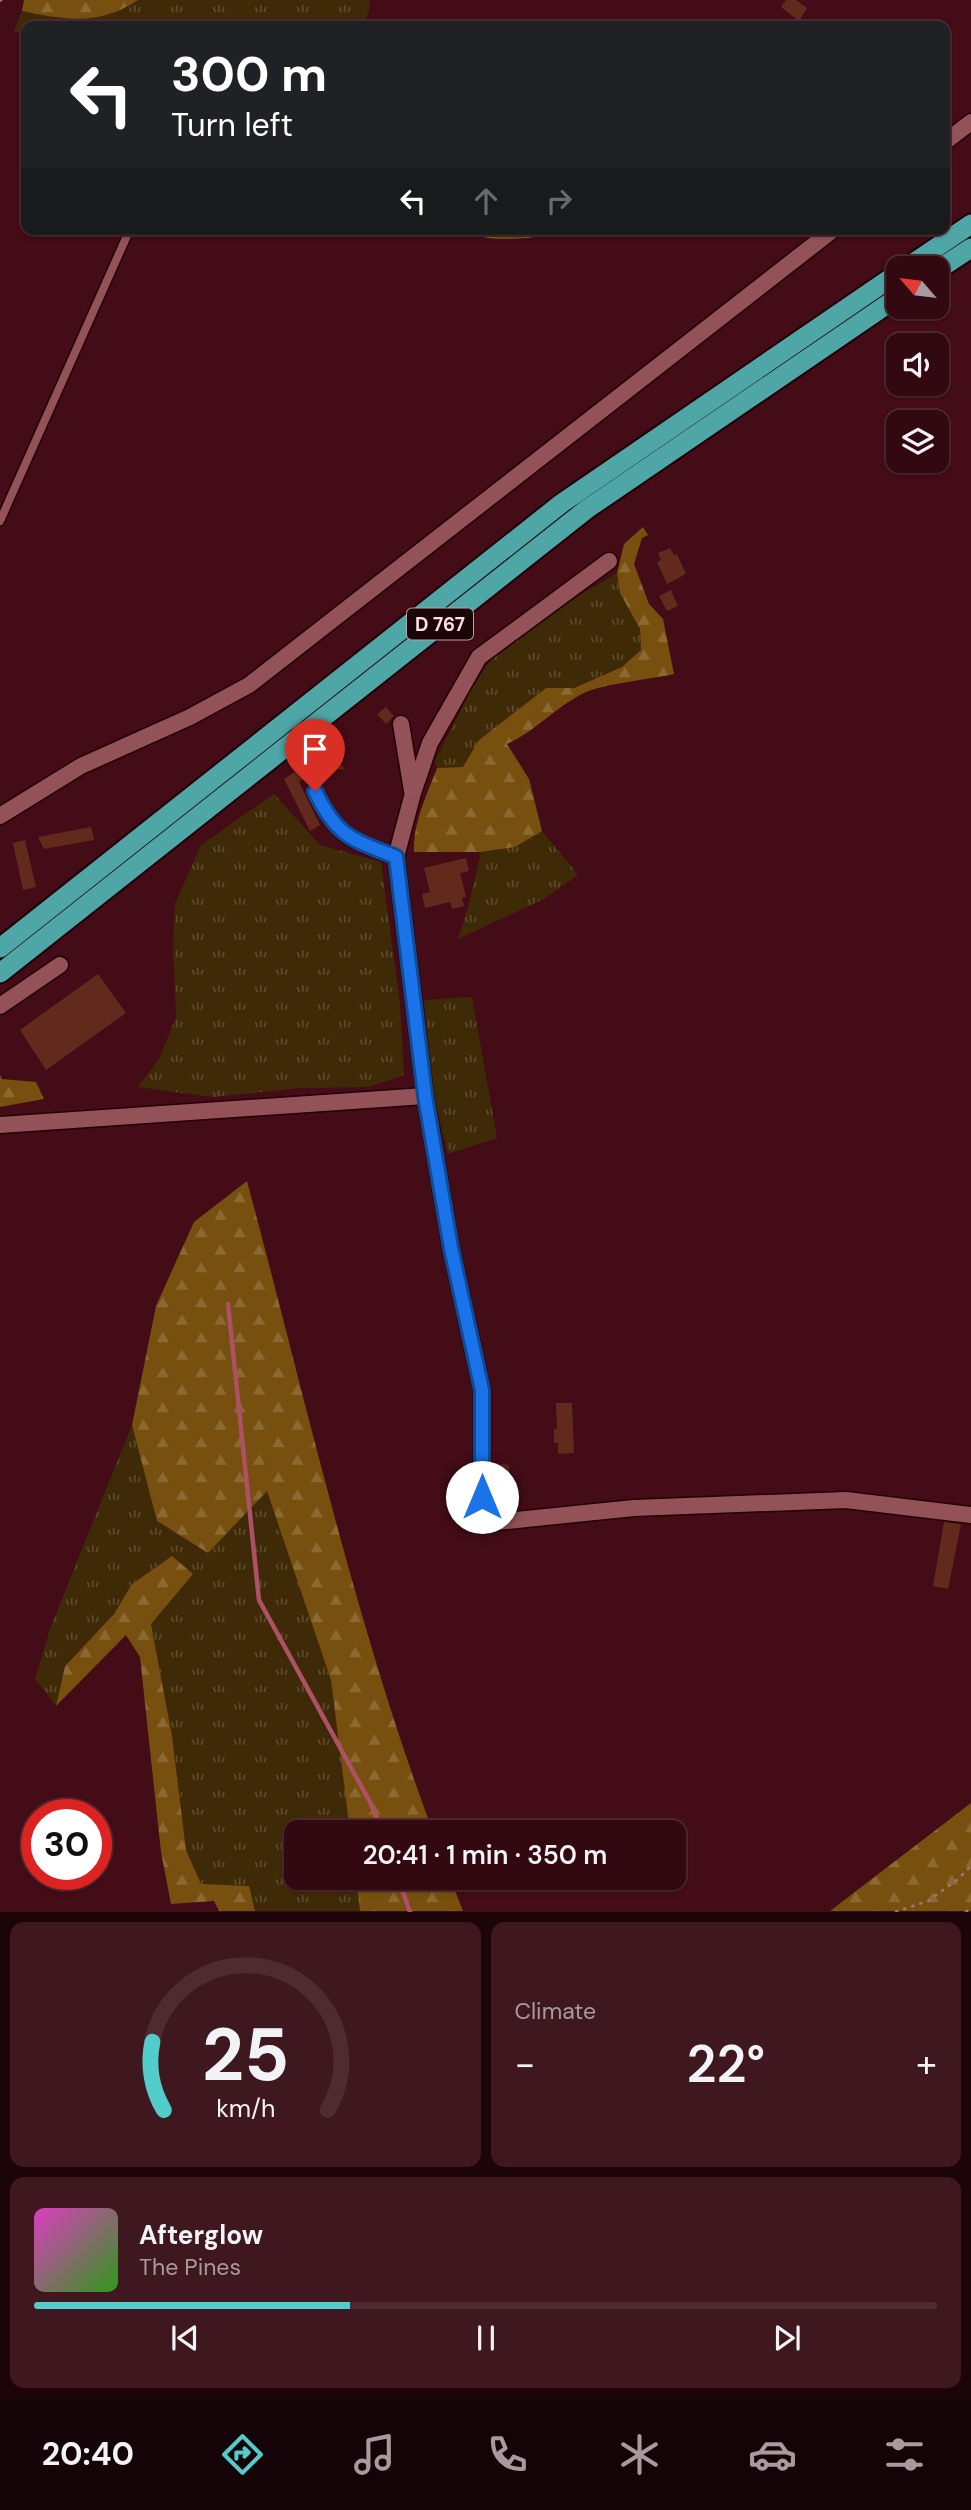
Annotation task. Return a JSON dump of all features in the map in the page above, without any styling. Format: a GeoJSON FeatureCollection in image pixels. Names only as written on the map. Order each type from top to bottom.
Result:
{"type":"FeatureCollection","features":[{"type":"Feature","properties":{"kind":"highway"},"geometry":{"type":"LineString","coordinates":[[924,256],[971,224]]}},
{"type":"Feature","properties":{"kind":"highway"},"geometry":{"type":"LineString","coordinates":[[949,262],[971,248]]}},
{"type":"Feature","properties":{"kind":"highway","name":"D 767"},"geometry":{"type":"LineString","coordinates":[[0,948],[562,503],[886,282]]}},
{"type":"Feature","properties":{"kind":"highway","name":"D 767"},"geometry":{"type":"LineString","coordinates":[[0,973],[587,509],[886,305]]}},
{"type":"Feature","properties":{"kind":"street"},"geometry":{"type":"LineString","coordinates":[[950,138],[971,122]]}},
{"type":"Feature","properties":{"kind":"street"},"geometry":{"type":"LineString","coordinates":[[0,816],[81,766],[190,717],[248,685],[826,235]]}},
{"type":"Feature","properties":{"kind":"street"},"geometry":{"type":"LineString","coordinates":[[609,561],[478,657],[430,743],[396,857],[425,1096],[451,1248],[482,1390],[482,1497],[497,1522],[634,1508],[846,1500],[971,1515]]}},
{"type":"Feature","properties":{"kind":"street"},"geometry":{"type":"LineString","coordinates":[[401,724],[413,793]]}},
{"type":"Feature","properties":{"kind":"street"},"geometry":{"type":"LineString","coordinates":[[315,791],[326,813],[349,839],[396,857]]}},
{"type":"Feature","properties":{"kind":"street"},"geometry":{"type":"LineString","coordinates":[[0,1006],[60,965]]}},
{"type":"Feature","properties":{"kind":"street"},"geometry":{"type":"LineString","coordinates":[[0,1125],[425,1096]]}},
{"type":"Feature","properties":{"kind":"lane"},"geometry":{"type":"LineString","coordinates":[[0,521],[127,235]]}},
{"type":"Feature","properties":{"kind":"path"},"geometry":{"type":"LineString","coordinates":[[895,1912],[928,1901],[971,1866]]}},
{"type":"Feature","properties":{"kind":"path"},"geometry":{"type":"LineString","coordinates":[[965,1912],[971,1909]]}},
{"type":"Feature","properties":{"kind":"green space"},"geometry":{"type":"Polygon","coordinates":[[[24,0],[138,0],[110,14],[82,19],[22,11],[24,0]]]}},
{"type":"Feature","properties":{"kind":"green space"},"geometry":{"type":"Polygon","coordinates":[[[138,0],[370,0],[365,21],[21,21],[21,33],[14,31],[22,11],[56,18],[126,8],[138,0]]]}},
{"type":"Feature","properties":{"kind":"green space"},"geometry":{"type":"Polygon","coordinates":[[[480,235],[549,235],[527,238],[487,238],[480,235]]]}},
{"type":"Feature","properties":{"kind":"green space"},"geometry":{"type":"Polygon","coordinates":[[[643,527],[648,535],[642,538],[634,564],[649,604],[663,619],[674,674],[615,684],[584,693],[507,744],[529,779],[542,831],[515,847],[481,852],[414,852],[418,819],[437,768],[463,767],[479,740],[546,688],[574,688],[622,667],[641,650],[640,629],[620,593],[617,573],[624,544],[643,527]]]}},
{"type":"Feature","properties":{"kind":"green space"},"geometry":{"type":"Polygon","coordinates":[[[617,573],[620,593],[640,629],[641,650],[622,667],[573,688],[546,688],[479,740],[463,767],[437,768],[435,761],[471,690],[493,656],[550,613],[617,573]]]}},
{"type":"Feature","properties":{"kind":"green space"},"geometry":{"type":"Polygon","coordinates":[[[274,794],[320,845],[381,862],[400,1004],[404,1075],[369,1087],[300,1088],[213,1097],[138,1087],[159,1059],[176,1017],[173,944],[175,904],[201,845],[274,794]]]}},
{"type":"Feature","properties":{"kind":"green space"},"geometry":{"type":"Polygon","coordinates":[[[542,831],[578,875],[544,899],[458,939],[481,852],[515,847],[542,831]]]}},
{"type":"Feature","properties":{"kind":"green space"},"geometry":{"type":"Polygon","coordinates":[[[472,997],[497,1138],[448,1154],[433,1092],[424,1000],[472,997]]]}},
{"type":"Feature","properties":{"kind":"green space"},"geometry":{"type":"Polygon","coordinates":[[[0,1075],[2,1079],[36,1082],[44,1099],[0,1107],[0,1075]]]}},
{"type":"Feature","properties":{"kind":"green space"},"geometry":{"type":"Polygon","coordinates":[[[247,1181],[355,1591],[429,1820],[348,1820],[331,1680],[267,1491],[208,1553],[157,1521],[132,1425],[156,1306],[194,1222],[247,1181]]]}},
{"type":"Feature","properties":{"kind":"green space"},"geometry":{"type":"Polygon","coordinates":[[[132,1425],[157,1521],[208,1553],[267,1490],[331,1680],[348,1820],[284,1820],[284,1890],[357,1890],[360,1911],[255,1911],[248,1886],[201,1884],[186,1850],[172,1736],[151,1623],[192,1574],[172,1556],[132,1584],[114,1614],[65,1665],[56,1706],[35,1679],[50,1629],[132,1425]]]}},
{"type":"Feature","properties":{"kind":"green space"},"geometry":{"type":"Polygon","coordinates":[[[172,1556],[193,1574],[151,1624],[172,1736],[186,1850],[201,1884],[249,1886],[255,1911],[219,1911],[214,1901],[171,1904],[161,1852],[140,1657],[126,1635],[56,1706],[65,1666],[114,1614],[132,1584],[172,1556]]]}},
{"type":"Feature","properties":{"kind":"green space"},"geometry":{"type":"Polygon","coordinates":[[[971,1803],[971,1911],[830,1911],[971,1803]]]}},
{"type":"Feature","properties":{"kind":"green space"},"geometry":{"type":"Polygon","coordinates":[[[357,1890],[455,1890],[463,1911],[360,1911],[357,1890]]]}},
{"type":"Feature","properties":{"kind":"building"},"geometry":{"type":"Polygon","coordinates":[[[786,0],[796,0],[807,8],[799,21],[781,7],[786,0]]]}},
{"type":"Feature","properties":{"kind":"building"},"geometry":{"type":"Polygon","coordinates":[[[670,548],[674,555],[677,554],[686,574],[667,584],[657,562],[661,560],[658,553],[670,548]]]}},
{"type":"Feature","properties":{"kind":"building"},"geometry":{"type":"Polygon","coordinates":[[[671,590],[678,606],[667,611],[659,596],[671,590]]]}},
{"type":"Feature","properties":{"kind":"building"},"geometry":{"type":"Polygon","coordinates":[[[386,707],[394,716],[386,724],[377,714],[386,707]]]}},
{"type":"Feature","properties":{"kind":"building"},"geometry":{"type":"Polygon","coordinates":[[[331,748],[345,770],[324,766],[299,782],[320,825],[310,831],[284,779],[331,748]]]}},
{"type":"Feature","properties":{"kind":"building"},"geometry":{"type":"Polygon","coordinates":[[[91,827],[94,840],[44,849],[38,837],[91,827]]]}},
{"type":"Feature","properties":{"kind":"building"},"geometry":{"type":"Polygon","coordinates":[[[25,840],[36,887],[23,890],[13,843],[25,840]]]}},
{"type":"Feature","properties":{"kind":"building"},"geometry":{"type":"Polygon","coordinates":[[[466,858],[469,871],[460,873],[466,897],[462,898],[464,906],[452,909],[450,902],[425,908],[422,894],[430,892],[424,868],[466,858]]]}},
{"type":"Feature","properties":{"kind":"building"},"geometry":{"type":"Polygon","coordinates":[[[98,974],[126,1013],[46,1070],[20,1030],[98,974]]]}},
{"type":"Feature","properties":{"kind":"building"},"geometry":{"type":"Polygon","coordinates":[[[556,1403],[572,1403],[574,1453],[558,1454],[558,1443],[554,1443],[554,1429],[557,1429],[556,1403]]]}},
{"type":"Feature","properties":{"kind":"building"},"geometry":{"type":"Polygon","coordinates":[[[493,1463],[509,1465],[509,1494],[493,1494],[493,1463]]]}},
{"type":"Feature","properties":{"kind":"building"},"geometry":{"type":"Polygon","coordinates":[[[944,1522],[961,1524],[948,1589],[933,1586],[944,1522]]]}},
{"type":"Feature","properties":{"kind":"waterway"},"geometry":{"type":"LineString","coordinates":[[228,1304],[259,1600],[377,1820]]}},
{"type":"Feature","properties":{"kind":"waterway"},"geometry":{"type":"LineString","coordinates":[[402,1890],[410,1912]]}},
{"type":"Feature","properties":{"kind":"route"},"geometry":{"type":"LineString","coordinates":[[315,791],[326,813],[349,839],[396,857],[425,1096],[451,1248],[482,1390],[482,1497]]}}]}
